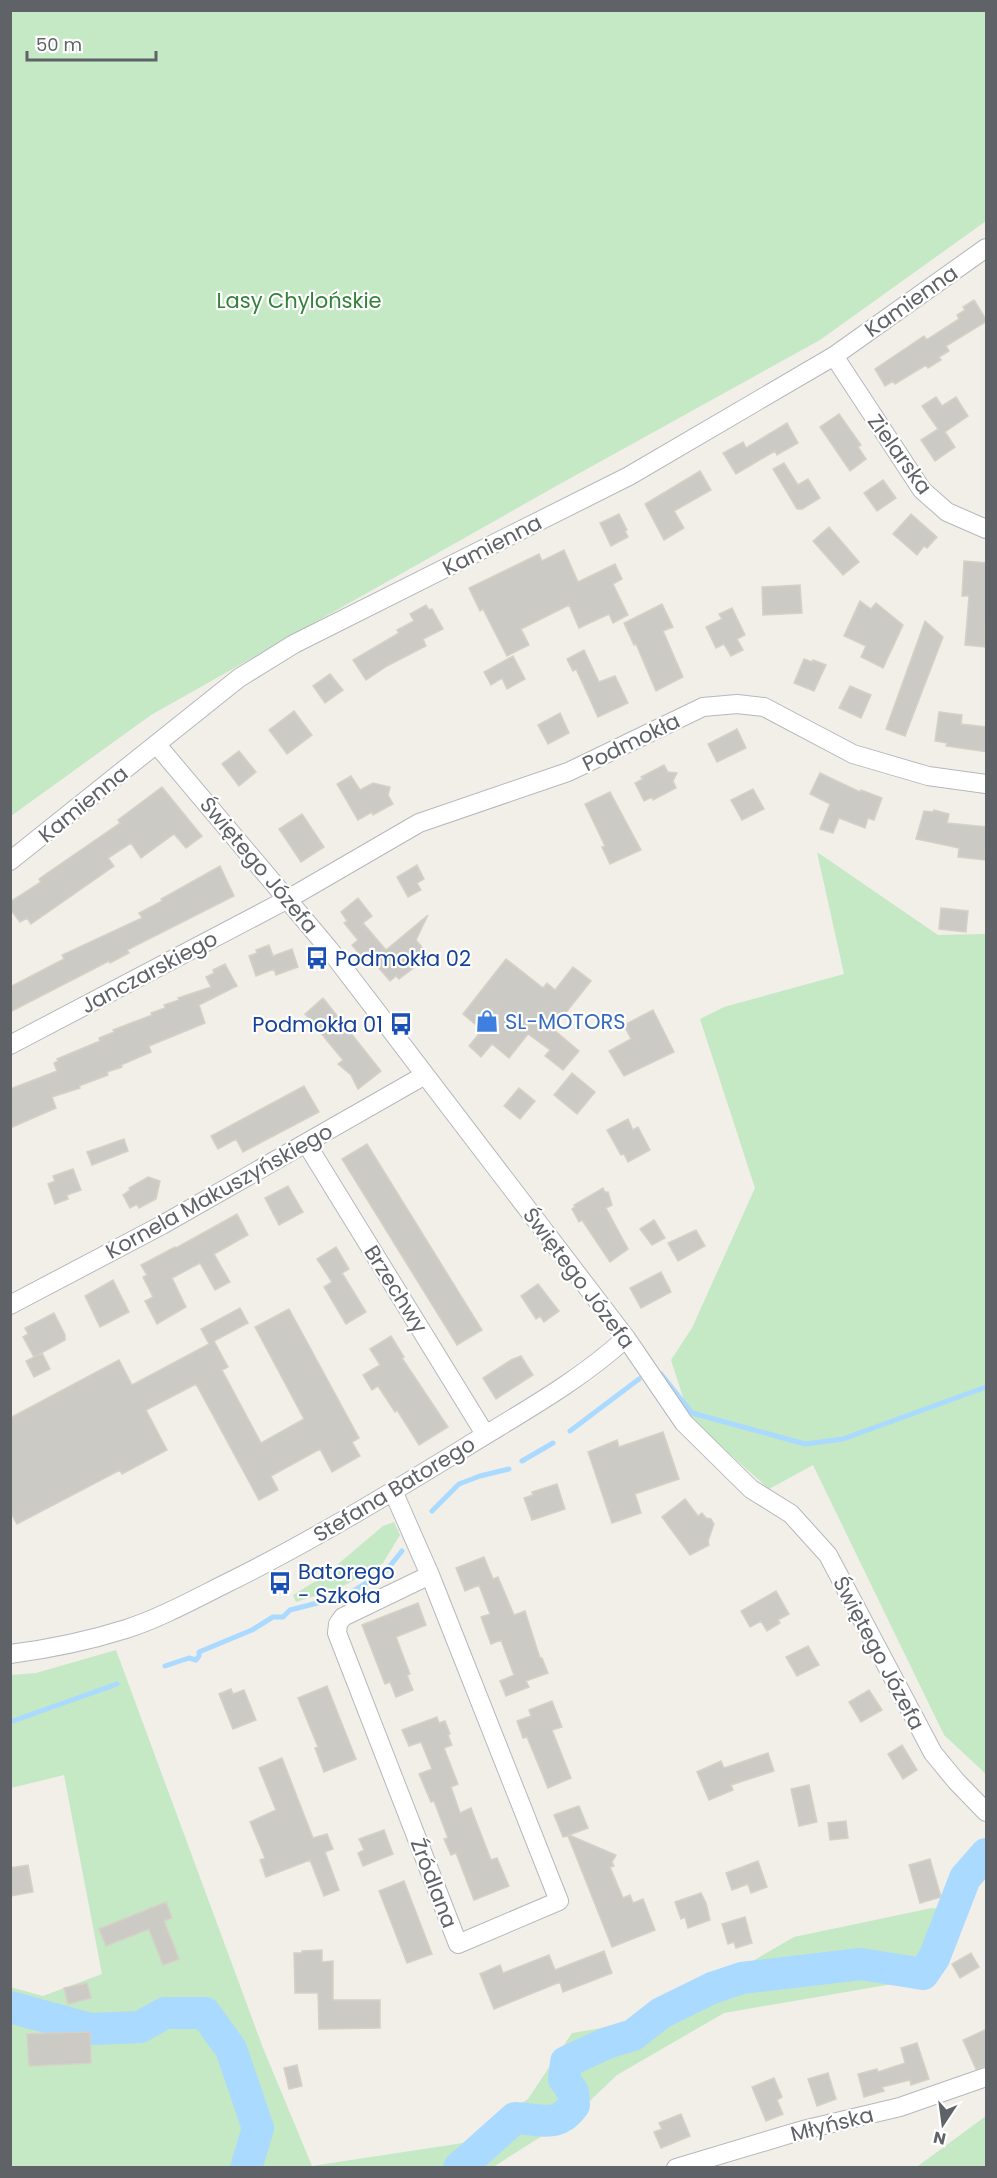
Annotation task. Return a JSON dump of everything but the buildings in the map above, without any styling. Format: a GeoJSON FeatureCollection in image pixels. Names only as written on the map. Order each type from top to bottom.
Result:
{"type":"FeatureCollection","features":[{"type":"Feature","properties":{"kind":"street","name":"Kamienna"},"geometry":{"type":"LineString","coordinates":[[10,861],[239,678],[294,644],[629,476],[834,356],[987,248]]}},
{"type":"Feature","properties":{"kind":"street","name":"Zielarska"},"geometry":{"type":"LineString","coordinates":[[834,356],[922,490],[947,512],[987,529]]}},
{"type":"Feature","properties":{"kind":"street","name":"Podmokła"},"geometry":{"type":"LineString","coordinates":[[288,899],[418,823],[568,772],[703,707],[737,704],[764,707],[853,754],[928,776],[987,784]]}},
{"type":"Feature","properties":{"kind":"street","name":"Świętego Józefa"},"geometry":{"type":"LineString","coordinates":[[157,745],[329,949],[626,1338],[684,1424],[751,1490],[791,1514],[828,1555],[933,1753],[956,1781],[987,1812]]}},
{"type":"Feature","properties":{"kind":"street","name":"Janczarskiego"},"geometry":{"type":"LineString","coordinates":[[10,1045],[288,899]]}},
{"type":"Feature","properties":{"kind":"street","name":"Kornela Makuszyńskiego"},"geometry":{"type":"LineString","coordinates":[[10,1305],[162,1226],[425,1075]]}},
{"type":"Feature","properties":{"kind":"street","name":"Brzechwy"},"geometry":{"type":"LineString","coordinates":[[306,1143],[485,1434]]}},
{"type":"Feature","properties":{"kind":"street","name":"Stefana Batorego"},"geometry":{"type":"LineString","coordinates":[[10,1654],[83,1641],[137,1625],[183,1605],[252,1570],[393,1491],[485,1434],[604,1358],[626,1338]]}},
{"type":"Feature","properties":{"kind":"street","name":"Źródlana"},"geometry":{"type":"LineString","coordinates":[[393,1491],[430,1575],[559,1901],[458,1944],[337,1633],[338,1623],[343,1617],[430,1575]]}},
{"type":"Feature","properties":{"kind":"street","name":"Młyńska"},"geometry":{"type":"LineString","coordinates":[[676,2168],[803,2130],[900,2106],[987,2077]]}},
{"type":"Feature","properties":{"kind":"green space","name":"Lasy Chylońskie"},"geometry":{"type":"Polygon","coordinates":[[[11,11],[986,11],[986,221],[820,340],[151,715],[11,816],[11,11]]]}},
{"type":"Feature","properties":{"kind":"green space"},"geometry":{"type":"Polygon","coordinates":[[[817,852],[938,935],[986,934],[986,1774],[944,1735],[813,1465],[769,1489],[690,1419],[671,1360],[692,1328],[755,1188],[700,1019],[724,1007],[844,974],[817,852]]]}},
{"type":"Feature","properties":{"kind":"green space"},"geometry":{"type":"Polygon","coordinates":[[[394,1522],[400,1535],[383,1563],[335,1590],[296,1602],[293,1595],[324,1576],[383,1526],[394,1522]]]}},
{"type":"Feature","properties":{"kind":"green space"},"geometry":{"type":"Polygon","coordinates":[[[116,1650],[263,2048],[312,2166],[463,2143],[528,2099],[572,2033],[627,2024],[682,1990],[701,1991],[794,1937],[932,1908],[944,1909],[927,1978],[724,2013],[617,2075],[575,2115],[493,2167],[11,2167],[10,1987],[43,1996],[102,1974],[64,1775],[11,1788],[11,1675],[36,1673],[116,1650]]]}},
{"type":"Feature","properties":{"kind":"green space"},"geometry":{"type":"Polygon","coordinates":[[[986,2116],[986,2167],[902,2167],[918,2166],[986,2116]]]}},
{"type":"Feature","properties":{"kind":"waterway"},"geometry":{"type":"LineString","coordinates":[[661,1374],[692,1413],[805,1444],[843,1439],[986,1387]]}},
{"type":"Feature","properties":{"kind":"waterway"},"geometry":{"type":"LineString","coordinates":[[570,1431],[639,1379]]}},
{"type":"Feature","properties":{"kind":"waterway"},"geometry":{"type":"LineString","coordinates":[[522,1461],[553,1443]]}},
{"type":"Feature","properties":{"kind":"waterway"},"geometry":{"type":"LineString","coordinates":[[432,1511],[459,1484],[509,1469]]}},
{"type":"Feature","properties":{"kind":"waterway"},"geometry":{"type":"LineString","coordinates":[[165,1666],[189,1658],[196,1660],[199,1652],[252,1630],[273,1617],[283,1617],[290,1610],[345,1596],[385,1572],[402,1551]]}},
{"type":"Feature","properties":{"kind":"waterway"},"geometry":{"type":"LineString","coordinates":[[10,1722],[117,1684]]}},
{"type":"Feature","properties":{"kind":"waterway"},"geometry":{"type":"LineString","coordinates":[[459,2168],[515,2118],[548,2121],[555,2120],[568,2112],[574,2105],[573,2092],[564,2079],[566,2062],[607,2043],[633,2035],[661,2013],[712,1988],[742,1978],[861,1964],[923,1974],[934,1958],[965,1878],[986,1854]]}},
{"type":"Feature","properties":{"kind":"waterway"},"geometry":{"type":"LineString","coordinates":[[10,2007],[90,2029],[140,2027],[165,2013],[205,2013],[231,2049],[258,2128],[246,2168]]}},
{"type":"Feature","properties":{"kind":"place","name":"Podmokła 02"},"geometry":{"type":"Point","coordinates":[317,958]}},
{"type":"Feature","properties":{"kind":"place","name":"SL-MOTORS"},"geometry":{"type":"Point","coordinates":[487,1021]}},
{"type":"Feature","properties":{"kind":"place","name":"Podmokła 01"},"geometry":{"type":"Point","coordinates":[401,1024]}},
{"type":"Feature","properties":{"kind":"place","name":"Batorego - Szkoła"},"geometry":{"type":"Point","coordinates":[280,1583]}}]}
